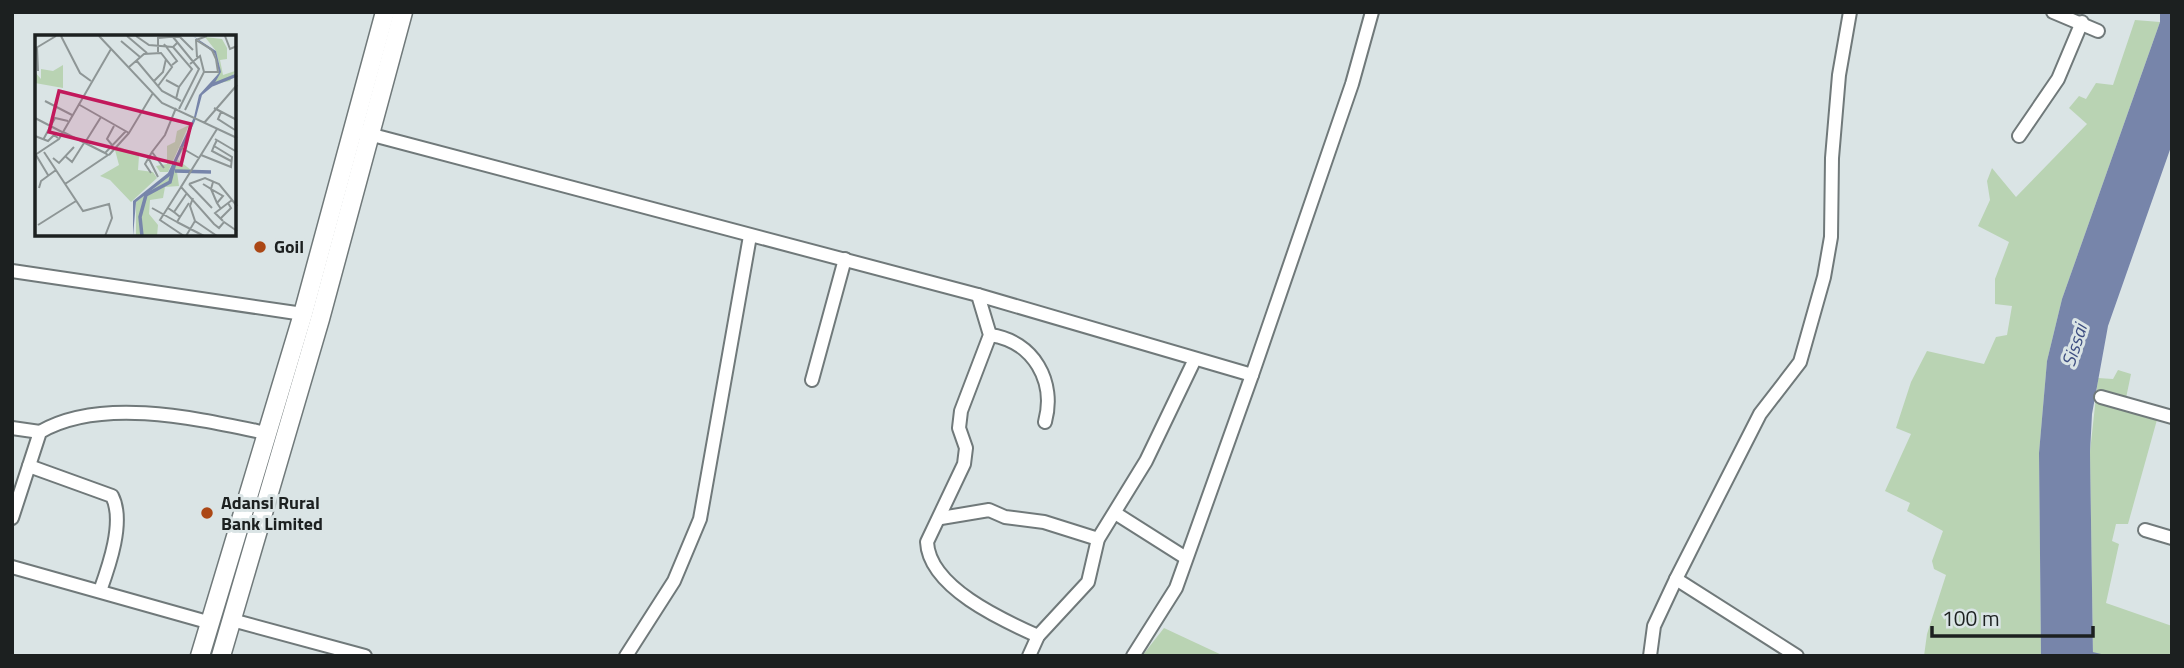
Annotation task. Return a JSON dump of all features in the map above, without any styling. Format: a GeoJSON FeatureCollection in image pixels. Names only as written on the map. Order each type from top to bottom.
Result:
{"type":"FeatureCollection","features":[{"type":"Feature","properties":{"kind":"main road"},"geometry":{"type":"LineString","coordinates":[[221,656],[320,319],[385,12]]}},
{"type":"Feature","properties":{"kind":"main road"},"geometry":{"type":"LineString","coordinates":[[200,656],[303,314],[361,132],[403,12]]}},
{"type":"Feature","properties":{"kind":"street"},"geometry":{"type":"LineString","coordinates":[[1133,656],[1175,588],[1352,84],[1371,12]]}},
{"type":"Feature","properties":{"kind":"street"},"geometry":{"type":"LineString","coordinates":[[1650,656],[1654,626],[1760,414],[1800,362],[1824,276],[1830,236],[1832,158],[1839,75],[1850,12]]}},
{"type":"Feature","properties":{"kind":"street"},"geometry":{"type":"LineString","coordinates":[[2053,12],[2098,31]]}},
{"type":"Feature","properties":{"kind":"street"},"geometry":{"type":"LineString","coordinates":[[2020,136],[2058,79],[2082,22]]}},
{"type":"Feature","properties":{"kind":"street"},"geometry":{"type":"LineString","coordinates":[[361,132],[978,295],[1252,375]]}},
{"type":"Feature","properties":{"kind":"street"},"geometry":{"type":"LineString","coordinates":[[626,656],[674,581],[700,519],[750,236]]}},
{"type":"Feature","properties":{"kind":"street"},"geometry":{"type":"LineString","coordinates":[[812,380],[845,259]]}},
{"type":"Feature","properties":{"kind":"street"},"geometry":{"type":"LineString","coordinates":[[12,271],[303,314]]}},
{"type":"Feature","properties":{"kind":"street"},"geometry":{"type":"LineString","coordinates":[[978,295],[990,335],[961,411],[960,428],[966,448],[964,464],[954,480],[941,518],[927,542],[928,554],[937,572],[996,617],[1038,636]]}},
{"type":"Feature","properties":{"kind":"street"},"geometry":{"type":"LineString","coordinates":[[990,335],[1015,342],[1044,371],[1050,405],[1045,422]]}},
{"type":"Feature","properties":{"kind":"street"},"geometry":{"type":"LineString","coordinates":[[1029,656],[1038,636],[1088,582],[1094,566],[1098,539],[1162,432],[1195,359]]}},
{"type":"Feature","properties":{"kind":"street"},"geometry":{"type":"LineString","coordinates":[[2101,397],[2172,417]]}},
{"type":"Feature","properties":{"kind":"street"},"geometry":{"type":"LineString","coordinates":[[12,428],[40,432],[69,418],[167,415],[266,433]]}},
{"type":"Feature","properties":{"kind":"street"},"geometry":{"type":"LineString","coordinates":[[12,519],[40,432]]}},
{"type":"Feature","properties":{"kind":"street"},"geometry":{"type":"LineString","coordinates":[[29,467],[112,496],[117,505],[113,544],[100,591]]}},
{"type":"Feature","properties":{"kind":"street"},"geometry":{"type":"LineString","coordinates":[[941,518],[989,510],[1005,517],[1044,522],[1098,539]]}},
{"type":"Feature","properties":{"kind":"street"},"geometry":{"type":"LineString","coordinates":[[1115,513],[1186,558]]}},
{"type":"Feature","properties":{"kind":"street"},"geometry":{"type":"LineString","coordinates":[[2145,530],[2172,538]]}},
{"type":"Feature","properties":{"kind":"street"},"geometry":{"type":"LineString","coordinates":[[12,567],[211,622]]}},
{"type":"Feature","properties":{"kind":"street"},"geometry":{"type":"LineString","coordinates":[[1676,579],[1797,656]]}},
{"type":"Feature","properties":{"kind":"street"},"geometry":{"type":"LineString","coordinates":[[232,620],[363,655]]}},
{"type":"Feature","properties":{"kind":"green space"},"geometry":{"type":"Polygon","coordinates":[[[2135,20],[2160,22],[2062,299],[2047,361],[2039,453],[2041,656],[1924,656],[1927,634],[1946,575],[1934,569],[1932,561],[1943,531],[1907,511],[1910,503],[1885,491],[1911,434],[1896,428],[1911,382],[1927,351],[1984,364],[1996,337],[2007,335],[2012,306],[1995,304],[1995,279],[2009,242],[1978,226],[1990,200],[1987,181],[1992,168],[2016,197],[2087,124],[2069,108],[2079,96],[2086,99],[2096,83],[2113,85],[2135,20]]]}},
{"type":"Feature","properties":{"kind":"green space"},"geometry":{"type":"Polygon","coordinates":[[[2118,370],[2131,374],[2126,398],[2160,409],[2128,524],[2116,524],[2112,541],[2119,544],[2106,603],[2172,626],[2172,656],[2093,656],[2090,452],[2098,378],[2113,379],[2118,370]]]}},
{"type":"Feature","properties":{"kind":"green space"},"geometry":{"type":"Polygon","coordinates":[[[1164,628],[1224,656],[1142,656],[1164,628]]]}},
{"type":"Feature","properties":{"kind":"water","name":"Sissai"},"geometry":{"type":"Polygon","coordinates":[[[2160,12],[2172,12],[2172,144],[2108,326],[2092,414],[2090,452],[2093,656],[2041,656],[2039,453],[2047,361],[2062,299],[2160,22],[2160,12]]]}},
{"type":"Feature","properties":{"kind":"waterway"},"geometry":{"type":"LineString","coordinates":[[2089,653],[2102,656]]}},
{"type":"Feature","properties":{"kind":"place","name":"Goil"},"geometry":{"type":"Point","coordinates":[260,247]}},
{"type":"Feature","properties":{"kind":"place","name":"Adansi Rural Bank Limited"},"geometry":{"type":"Point","coordinates":[207,513]}}]}
